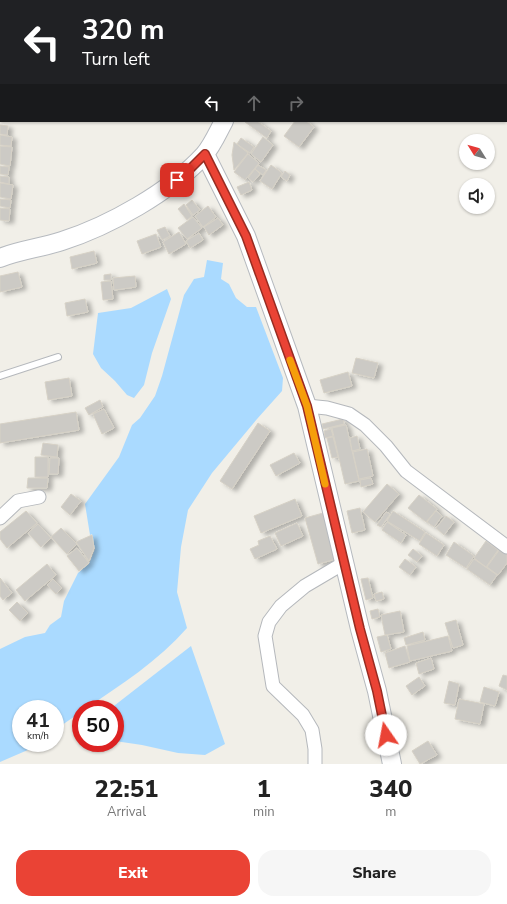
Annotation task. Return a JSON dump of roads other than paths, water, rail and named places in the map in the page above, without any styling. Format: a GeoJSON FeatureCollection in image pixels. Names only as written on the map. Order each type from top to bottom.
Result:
{"type":"FeatureCollection","features":[{"type":"Feature","properties":{"kind":"main road"},"geometry":{"type":"LineString","coordinates":[[0,258],[12,253],[62,241],[98,227],[130,210],[167,187],[187,172],[205,154],[223,122]]}},
{"type":"Feature","properties":{"kind":"main road"},"geometry":{"type":"LineString","coordinates":[[205,154],[246,236],[307,406],[360,629],[377,691],[392,764]]}},
{"type":"Feature","properties":{"kind":"street"},"geometry":{"type":"LineString","coordinates":[[307,406],[327,408],[349,414],[365,425],[386,446],[406,471],[507,547]]}},
{"type":"Feature","properties":{"kind":"street"},"geometry":{"type":"LineString","coordinates":[[0,518],[18,501],[39,497]]}},
{"type":"Feature","properties":{"kind":"street"},"geometry":{"type":"LineString","coordinates":[[315,764],[315,749],[312,730],[302,715],[273,686],[265,636],[269,622],[281,606],[305,586],[344,563]]}},
{"type":"Feature","properties":{"kind":"lane"},"geometry":{"type":"LineString","coordinates":[[0,376],[58,357]]}},
{"type":"Feature","properties":{"kind":"water"},"geometry":{"type":"Polygon","coordinates":[[[207,260],[223,263],[221,279],[229,284],[236,298],[247,307],[256,307],[283,378],[282,391],[212,473],[188,510],[181,547],[177,592],[187,628],[164,651],[139,672],[98,700],[72,700],[72,718],[64,724],[64,700],[12,700],[12,752],[23,752],[0,762],[0,649],[25,637],[45,633],[50,625],[61,617],[64,601],[78,573],[89,564],[95,549],[92,534],[90,535],[85,504],[119,457],[132,425],[140,418],[155,396],[162,376],[184,295],[194,279],[204,277],[207,260]]]}},
{"type":"Feature","properties":{"kind":"water"},"geometry":{"type":"Polygon","coordinates":[[[167,289],[171,299],[152,353],[144,385],[134,398],[127,395],[101,368],[93,354],[98,313],[131,308],[167,289]]]}},
{"type":"Feature","properties":{"kind":"water"},"geometry":{"type":"Polygon","coordinates":[[[191,646],[225,744],[205,755],[178,753],[124,742],[124,700],[122,700],[191,646]]]}}]}
